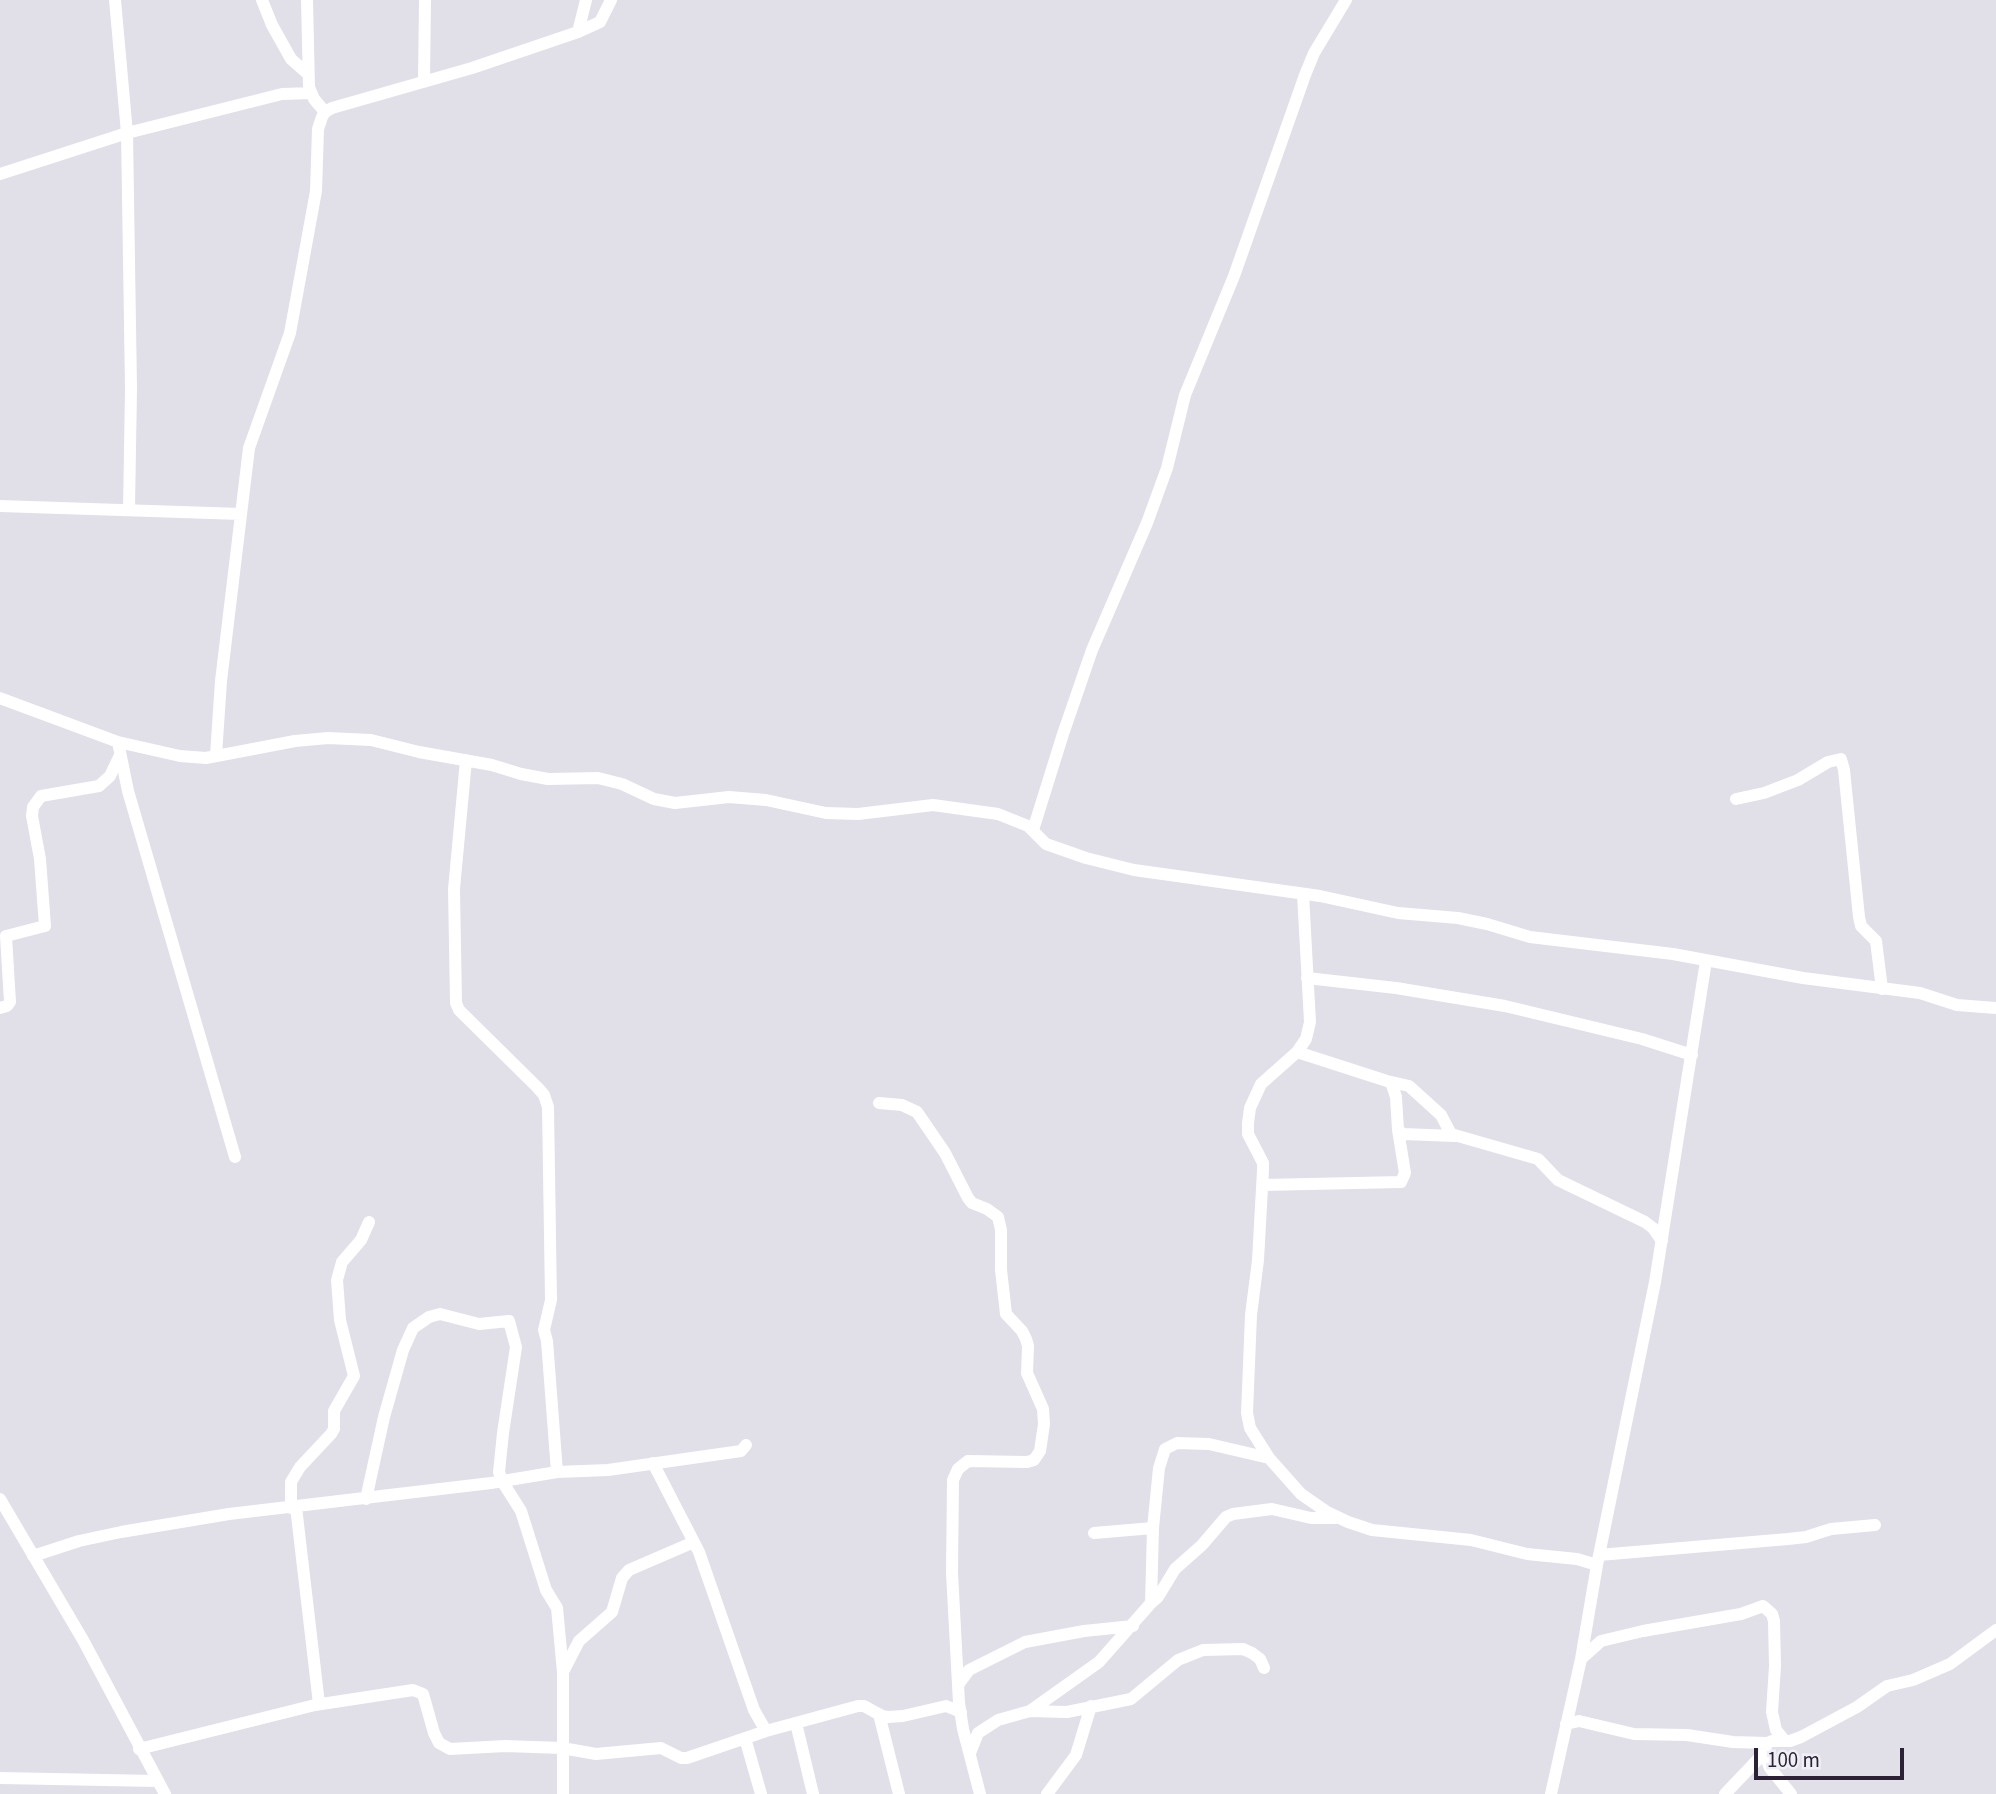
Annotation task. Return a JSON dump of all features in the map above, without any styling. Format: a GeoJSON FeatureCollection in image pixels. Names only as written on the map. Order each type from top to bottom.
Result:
{"type":"FeatureCollection","features":[{"type":"Feature","properties":{"kind":"street"},"geometry":{"type":"LineString","coordinates":[[115,0],[127,134],[131,389],[129,509]]}},
{"type":"Feature","properties":{"kind":"street"},"geometry":{"type":"LineString","coordinates":[[262,0],[291,59],[308,75]]}},
{"type":"Feature","properties":{"kind":"street"},"geometry":{"type":"LineString","coordinates":[[307,0],[308,75],[311,93],[325,112]]}},
{"type":"Feature","properties":{"kind":"street"},"geometry":{"type":"LineString","coordinates":[[424,82],[425,0]]}},
{"type":"Feature","properties":{"kind":"street"},"geometry":{"type":"LineString","coordinates":[[578,32],[586,0]]}},
{"type":"Feature","properties":{"kind":"street"},"geometry":{"type":"LineString","coordinates":[[325,112],[578,32],[600,22],[611,0]]}},
{"type":"Feature","properties":{"kind":"street"},"geometry":{"type":"LineString","coordinates":[[1033,830],[1092,650],[1121,589],[1147,523],[1167,468],[1185,395],[1234,276],[1305,75],[1314,52],[1346,0]]}},
{"type":"Feature","properties":{"kind":"street"},"geometry":{"type":"LineString","coordinates":[[0,174],[127,134],[282,94],[311,93]]}},
{"type":"Feature","properties":{"kind":"street"},"geometry":{"type":"LineString","coordinates":[[216,755],[221,681],[249,448],[290,333],[316,191],[318,129],[325,112]]}},
{"type":"Feature","properties":{"kind":"street"},"geometry":{"type":"LineString","coordinates":[[0,506],[241,514]]}},
{"type":"Feature","properties":{"kind":"street"},"geometry":{"type":"LineString","coordinates":[[0,698],[118,742],[180,757],[206,758],[295,741],[328,738],[371,740],[548,779],[598,778],[654,799],[675,803],[729,797],[766,800],[825,813],[858,814],[933,805],[998,814],[1023,823],[1046,844],[1086,858],[1135,870],[1303,894],[1398,913],[1458,918],[1530,937],[1605,944],[1920,993],[1957,1005],[1996,1007]]}},
{"type":"Feature","properties":{"kind":"street"},"geometry":{"type":"LineString","coordinates":[[118,742],[128,791],[235,1157]]}},
{"type":"Feature","properties":{"kind":"street"},"geometry":{"type":"LineString","coordinates":[[0,1008],[10,1002],[6,936],[45,926],[33,807],[41,796],[99,786],[110,776],[120,755]]}},
{"type":"Feature","properties":{"kind":"street"},"geometry":{"type":"LineString","coordinates":[[1736,799],[1776,789],[1798,780],[1828,762],[1841,759],[1859,917],[1861,926],[1876,941],[1882,989]]}},
{"type":"Feature","properties":{"kind":"street"},"geometry":{"type":"LineString","coordinates":[[466,760],[454,889],[456,1003],[459,1010],[538,1088],[548,1107],[551,1300],[544,1330],[557,1472]]}},
{"type":"Feature","properties":{"kind":"street"},"geometry":{"type":"LineString","coordinates":[[1303,894],[1310,1022],[1306,1039],[1297,1052],[1261,1084],[1250,1108],[1248,1134],[1263,1163],[1263,1185],[1251,1315],[1247,1413],[1250,1428],[1269,1458],[1301,1494],[1340,1518],[1372,1530],[1471,1540],[1527,1554],[1598,1560],[1806,1537],[1831,1529],[1875,1525]]}},
{"type":"Feature","properties":{"kind":"street"},"geometry":{"type":"LineString","coordinates":[[1551,1794],[1581,1659],[1598,1560],[1662,1241],[1706,961]]}},
{"type":"Feature","properties":{"kind":"street"},"geometry":{"type":"LineString","coordinates":[[1307,978],[1396,988],[1505,1006],[1642,1039],[1692,1055]]}},
{"type":"Feature","properties":{"kind":"street"},"geometry":{"type":"LineString","coordinates":[[1297,1052],[1409,1086],[1441,1115],[1455,1136]]}},
{"type":"Feature","properties":{"kind":"street"},"geometry":{"type":"LineString","coordinates":[[1263,1185],[1401,1182],[1405,1173],[1396,1097],[1391,1082]]}},
{"type":"Feature","properties":{"kind":"street"},"geometry":{"type":"LineString","coordinates":[[879,1103],[902,1105],[917,1112],[945,1153],[968,1198],[998,1217],[1006,1314],[1026,1339],[1027,1373],[1043,1409],[1040,1451],[1034,1460],[968,1461],[958,1469],[953,1480],[951,1573],[958,1685],[962,1729],[980,1794]]}},
{"type":"Feature","properties":{"kind":"street"},"geometry":{"type":"LineString","coordinates":[[1398,1130],[1403,1134],[1455,1136],[1538,1159],[1558,1180],[1644,1222],[1653,1228],[1662,1241]]}},
{"type":"Feature","properties":{"kind":"street"},"geometry":{"type":"LineString","coordinates":[[319,1704],[290,1482],[300,1467],[331,1434],[334,1429],[334,1411],[354,1376],[340,1320],[337,1280],[342,1262],[361,1240],[369,1222]]}},
{"type":"Feature","properties":{"kind":"street"},"geometry":{"type":"LineString","coordinates":[[366,1499],[384,1417],[403,1350],[413,1328],[429,1317],[440,1314],[469,1323],[506,1320],[512,1324],[516,1347],[499,1460],[502,1481],[521,1511],[546,1590],[557,1608],[563,1672],[563,1794]]}},
{"type":"Feature","properties":{"kind":"street"},"geometry":{"type":"LineString","coordinates":[[1151,1603],[1153,1528],[1163,1453],[1169,1446],[1184,1442],[1209,1444],[1269,1458]]}},
{"type":"Feature","properties":{"kind":"street"},"geometry":{"type":"LineString","coordinates":[[33,1556],[79,1541],[229,1514],[366,1499],[557,1472],[608,1470],[741,1451],[747,1445]]}},
{"type":"Feature","properties":{"kind":"street"},"geometry":{"type":"LineString","coordinates":[[653,1463],[694,1542],[754,1710],[766,1731]]}},
{"type":"Feature","properties":{"kind":"street"},"geometry":{"type":"LineString","coordinates":[[0,1499],[83,1640],[165,1794]]}},
{"type":"Feature","properties":{"kind":"street"},"geometry":{"type":"LineString","coordinates":[[1030,1711],[1099,1662],[1158,1597],[1175,1569],[1202,1545],[1226,1517],[1272,1509],[1311,1518],[1340,1518]]}},
{"type":"Feature","properties":{"kind":"street"},"geometry":{"type":"LineString","coordinates":[[1094,1533],[1153,1528]]}},
{"type":"Feature","properties":{"kind":"street"},"geometry":{"type":"LineString","coordinates":[[563,1672],[579,1641],[612,1612],[622,1578],[629,1570],[694,1542]]}},
{"type":"Feature","properties":{"kind":"street"},"geometry":{"type":"LineString","coordinates":[[1581,1659],[1601,1641],[1728,1617],[1763,1606],[1772,1614],[1774,1621],[1772,1712],[1776,1730],[1785,1741]]}},
{"type":"Feature","properties":{"kind":"street"},"geometry":{"type":"LineString","coordinates":[[958,1685],[969,1670],[1025,1642],[1084,1631],[1133,1626]]}},
{"type":"Feature","properties":{"kind":"street"},"geometry":{"type":"LineString","coordinates":[[1725,1794],[1772,1741],[1801,1737],[1844,1714],[1887,1686],[1913,1680],[1950,1664],[1996,1630]]}},
{"type":"Feature","properties":{"kind":"street"},"geometry":{"type":"LineString","coordinates":[[969,1754],[973,1740],[998,1720],[1030,1711],[1061,1713],[1125,1701],[1137,1696],[1178,1660],[1203,1650],[1243,1649],[1260,1659],[1264,1668]]}},
{"type":"Feature","properties":{"kind":"street"},"geometry":{"type":"LineString","coordinates":[[139,1749],[319,1704],[413,1690],[423,1694],[433,1733],[439,1743],[450,1749],[505,1746],[562,1748],[596,1754],[661,1748],[681,1758],[858,1706],[871,1708],[888,1717],[946,1706],[961,1712]]}},
{"type":"Feature","properties":{"kind":"street"},"geometry":{"type":"LineString","coordinates":[[1047,1794],[1076,1755],[1091,1706]]}},
{"type":"Feature","properties":{"kind":"street"},"geometry":{"type":"LineString","coordinates":[[878,1714],[899,1794]]}},
{"type":"Feature","properties":{"kind":"street"},"geometry":{"type":"LineString","coordinates":[[1566,1724],[1579,1721],[1634,1734],[1687,1735],[1766,1748]]}},
{"type":"Feature","properties":{"kind":"street"},"geometry":{"type":"LineString","coordinates":[[796,1723],[813,1794]]}},
{"type":"Feature","properties":{"kind":"street"},"geometry":{"type":"LineString","coordinates":[[746,1738],[761,1794]]}},
{"type":"Feature","properties":{"kind":"street"},"geometry":{"type":"LineString","coordinates":[[1766,1748],[1770,1768],[1791,1794]]}},
{"type":"Feature","properties":{"kind":"street"},"geometry":{"type":"LineString","coordinates":[[0,1778],[157,1780]]}}]}
